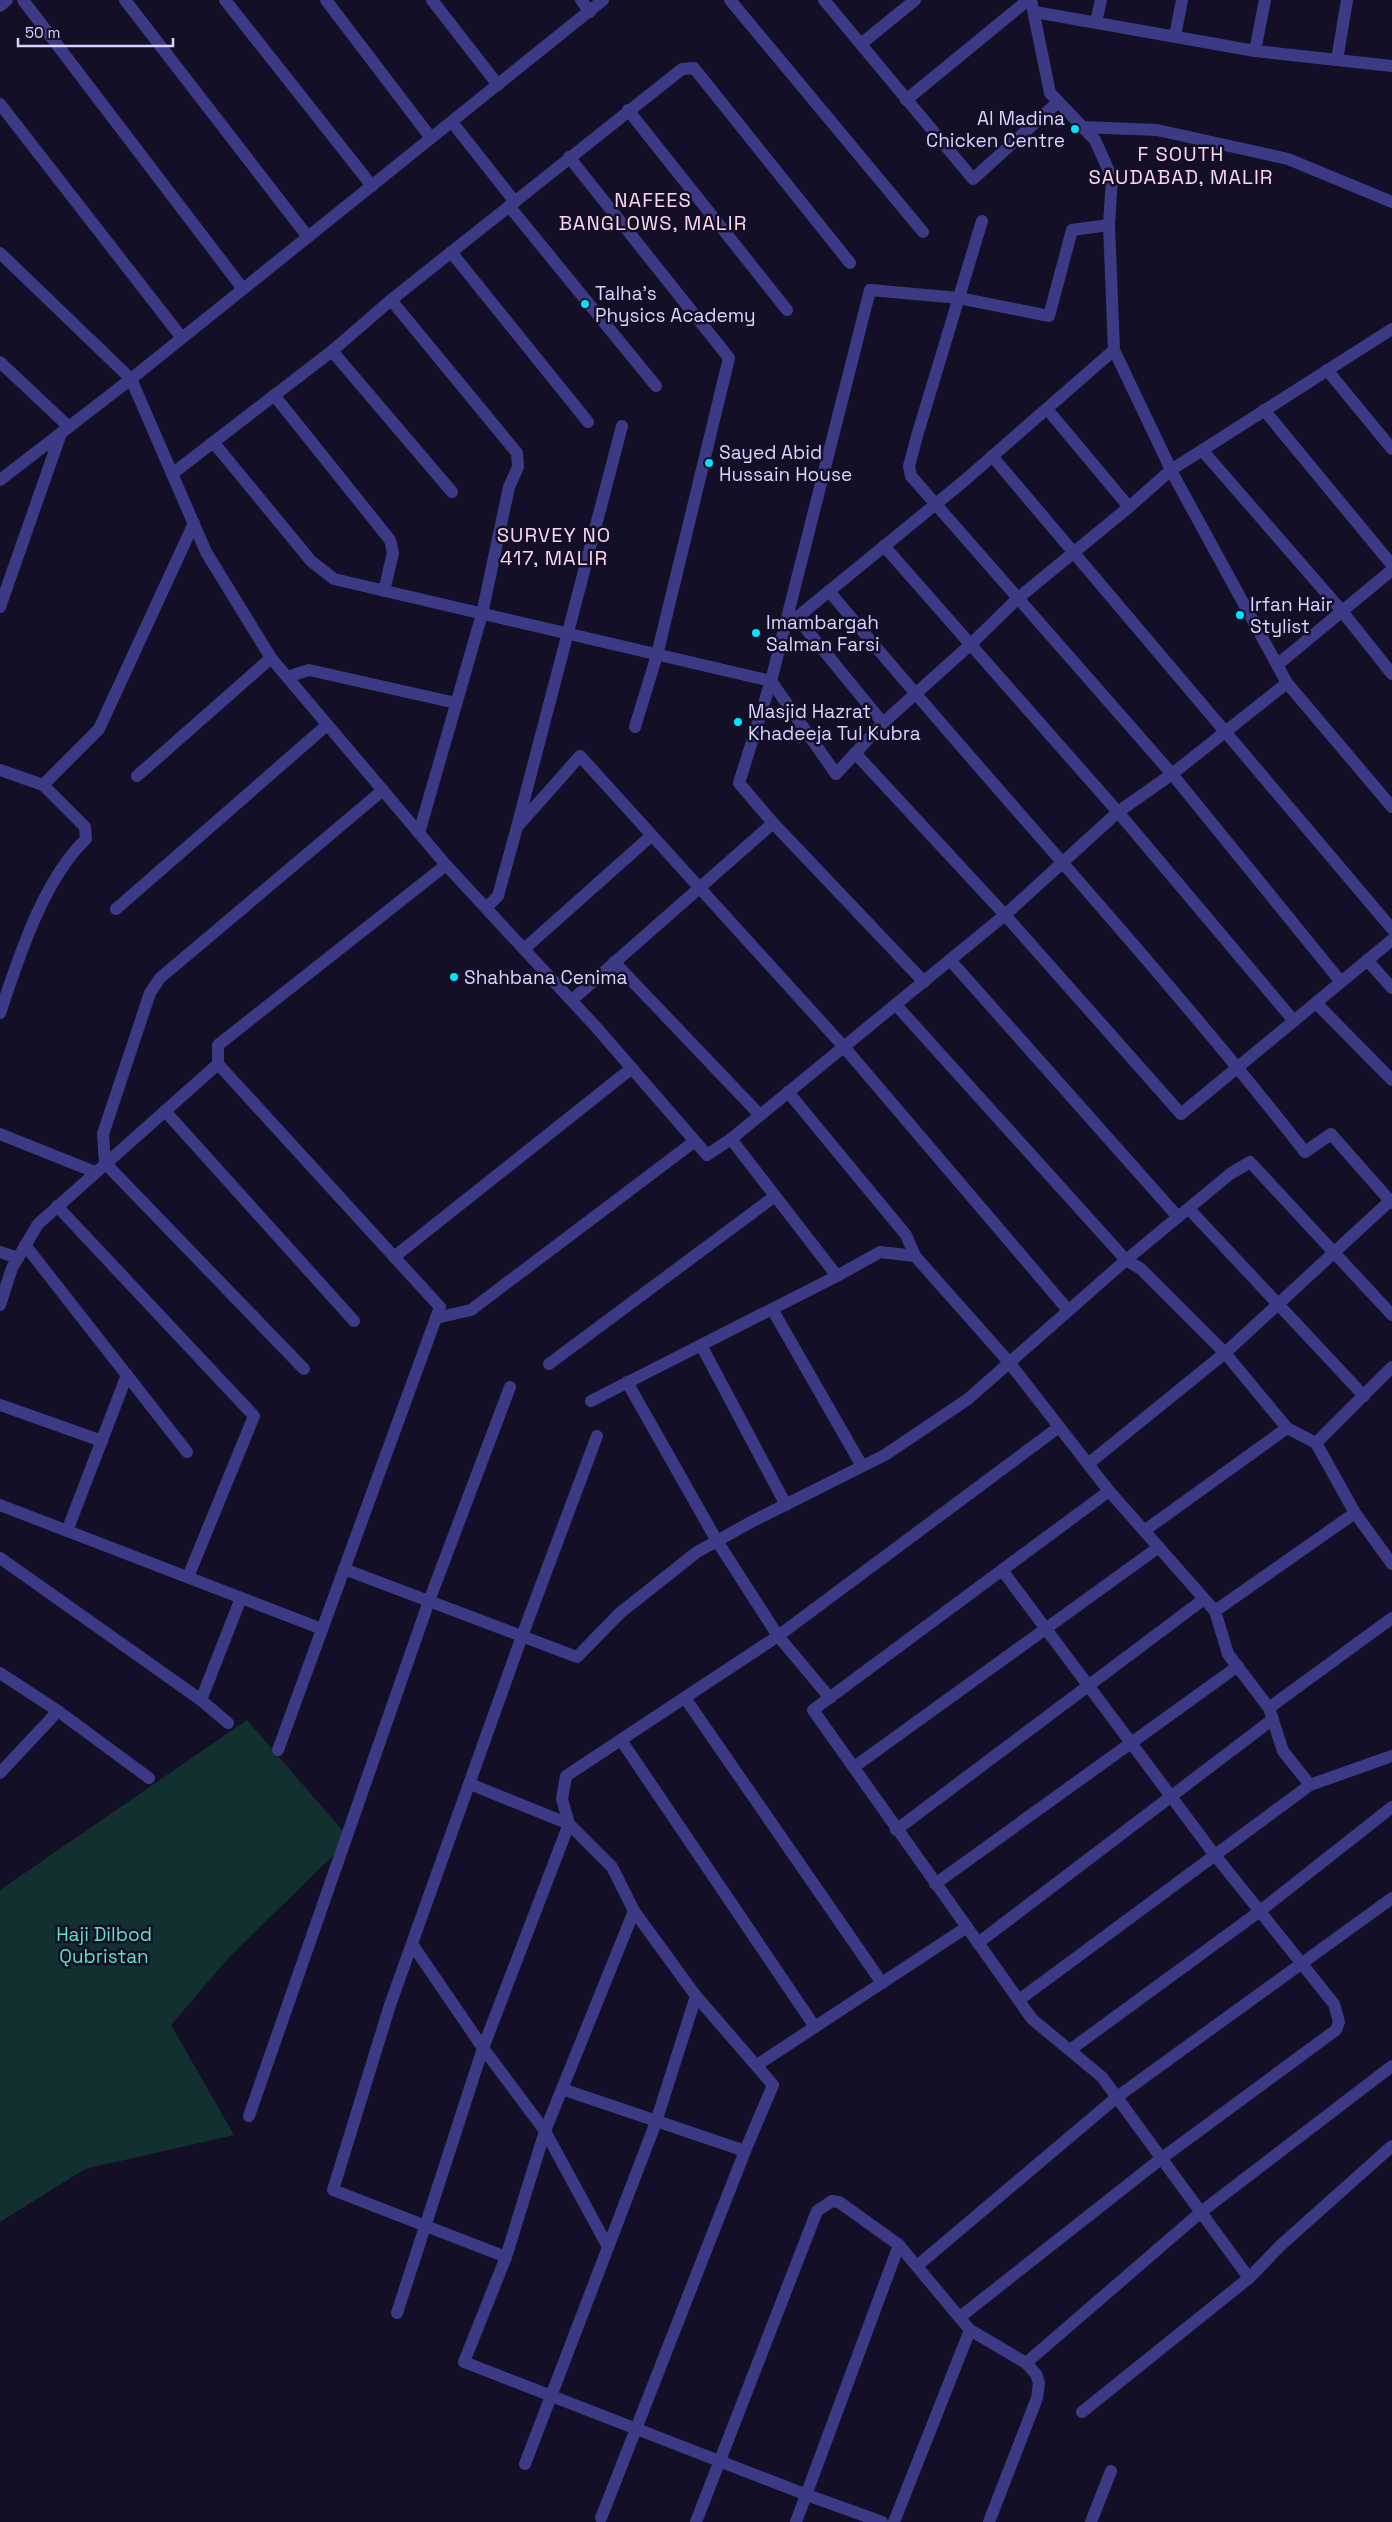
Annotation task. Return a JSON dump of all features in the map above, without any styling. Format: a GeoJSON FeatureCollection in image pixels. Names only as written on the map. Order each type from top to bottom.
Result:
{"type":"FeatureCollection","features":[{"type":"Feature","properties":{"kind":"street"},"geometry":{"type":"LineString","coordinates":[[0,6],[7,0]]}},
{"type":"Feature","properties":{"kind":"street"},"geometry":{"type":"LineString","coordinates":[[22,0],[243,289]]}},
{"type":"Feature","properties":{"kind":"street"},"geometry":{"type":"LineString","coordinates":[[125,0],[308,237]]}},
{"type":"Feature","properties":{"kind":"street"},"geometry":{"type":"LineString","coordinates":[[225,0],[372,186]]}},
{"type":"Feature","properties":{"kind":"street"},"geometry":{"type":"LineString","coordinates":[[326,0],[432,138]]}},
{"type":"Feature","properties":{"kind":"street"},"geometry":{"type":"LineString","coordinates":[[432,0],[498,85]]}},
{"type":"Feature","properties":{"kind":"street"},"geometry":{"type":"LineString","coordinates":[[581,0],[590,12]]}},
{"type":"Feature","properties":{"kind":"street"},"geometry":{"type":"LineString","coordinates":[[0,479],[131,379],[603,0]]}},
{"type":"Feature","properties":{"kind":"street"},"geometry":{"type":"LineString","coordinates":[[730,0],[923,232]]}},
{"type":"Feature","properties":{"kind":"street"},"geometry":{"type":"LineString","coordinates":[[824,0],[973,179],[1058,102]]}},
{"type":"Feature","properties":{"kind":"street"},"geometry":{"type":"LineString","coordinates":[[861,44],[915,0]]}},
{"type":"Feature","properties":{"kind":"street"},"geometry":{"type":"LineString","coordinates":[[1096,22],[1101,0]]}},
{"type":"Feature","properties":{"kind":"street"},"geometry":{"type":"LineString","coordinates":[[1175,36],[1182,0]]}},
{"type":"Feature","properties":{"kind":"street"},"geometry":{"type":"LineString","coordinates":[[1255,51],[1265,0]]}},
{"type":"Feature","properties":{"kind":"street"},"geometry":{"type":"LineString","coordinates":[[1337,60],[1348,0]]}},
{"type":"Feature","properties":{"kind":"street"},"geometry":{"type":"LineString","coordinates":[[906,100],[1031,4]]}},
{"type":"Feature","properties":{"kind":"street"},"geometry":{"type":"LineString","coordinates":[[1031,4],[1096,22],[1255,51],[1392,66]]}},
{"type":"Feature","properties":{"kind":"street"},"geometry":{"type":"LineString","coordinates":[[1031,4],[1050,93],[1095,140],[1112,178],[1109,225],[1114,350],[1171,470],[1287,684],[1392,807]]}},
{"type":"Feature","properties":{"kind":"street"},"geometry":{"type":"LineString","coordinates":[[172,474],[214,444],[332,351],[390,300],[682,69],[694,68],[850,264]]}},
{"type":"Feature","properties":{"kind":"street"},"geometry":{"type":"LineString","coordinates":[[0,104],[182,338]]}},
{"type":"Feature","properties":{"kind":"street"},"geometry":{"type":"LineString","coordinates":[[628,110],[787,310]]}},
{"type":"Feature","properties":{"kind":"street"},"geometry":{"type":"LineString","coordinates":[[452,122],[512,204],[656,386]]}},
{"type":"Feature","properties":{"kind":"street"},"geometry":{"type":"LineString","coordinates":[[1082,127],[1157,130],[1288,159],[1392,202]]}},
{"type":"Feature","properties":{"kind":"street"},"geometry":{"type":"LineString","coordinates":[[569,157],[729,358],[657,655],[635,727]]}},
{"type":"Feature","properties":{"kind":"street"},"geometry":{"type":"LineString","coordinates":[[982,221],[909,466],[910,476],[1172,774],[1341,982]]}},
{"type":"Feature","properties":{"kind":"street"},"geometry":{"type":"LineString","coordinates":[[924,982],[772,823],[739,783],[771,681],[870,290],[959,298],[1049,316],[1072,230],[1109,225]]}},
{"type":"Feature","properties":{"kind":"street"},"geometry":{"type":"LineString","coordinates":[[451,252],[588,422]]}},
{"type":"Feature","properties":{"kind":"street"},"geometry":{"type":"LineString","coordinates":[[0,253],[131,379],[206,552],[271,658],[446,865],[572,1000],[706,1155],[731,1139],[1005,915],[1118,812],[1172,774],[1287,684]]}},
{"type":"Feature","properties":{"kind":"street"},"geometry":{"type":"LineString","coordinates":[[390,300],[517,453],[518,467],[509,487],[482,614],[419,833]]}},
{"type":"Feature","properties":{"kind":"street"},"geometry":{"type":"LineString","coordinates":[[214,444],[311,561],[334,579],[771,681],[836,774],[882,723],[971,644],[1017,599],[1171,470],[1392,329]]}},
{"type":"Feature","properties":{"kind":"street"},"geometry":{"type":"LineString","coordinates":[[784,628],[992,456],[1114,350]]}},
{"type":"Feature","properties":{"kind":"street"},"geometry":{"type":"LineString","coordinates":[[332,351],[452,492]]}},
{"type":"Feature","properties":{"kind":"street"},"geometry":{"type":"LineString","coordinates":[[0,362],[65,430]]}},
{"type":"Feature","properties":{"kind":"street"},"geometry":{"type":"LineString","coordinates":[[1327,370],[1392,449]]}},
{"type":"Feature","properties":{"kind":"street"},"geometry":{"type":"LineString","coordinates":[[274,396],[381,526],[390,540],[393,553],[384,591]]}},
{"type":"Feature","properties":{"kind":"street"},"geometry":{"type":"LineString","coordinates":[[1046,409],[1129,507]]}},
{"type":"Feature","properties":{"kind":"street"},"geometry":{"type":"LineString","coordinates":[[1264,410],[1392,565]]}},
{"type":"Feature","properties":{"kind":"street"},"geometry":{"type":"LineString","coordinates":[[486,908],[498,896],[569,634],[622,426]]}},
{"type":"Feature","properties":{"kind":"street"},"geometry":{"type":"LineString","coordinates":[[0,607],[65,430]]}},
{"type":"Feature","properties":{"kind":"street"},"geometry":{"type":"LineString","coordinates":[[1202,450],[1341,610],[1392,674]]}},
{"type":"Feature","properties":{"kind":"street"},"geometry":{"type":"LineString","coordinates":[[992,456],[1392,929]]}},
{"type":"Feature","properties":{"kind":"street"},"geometry":{"type":"LineString","coordinates":[[43,785],[99,728],[194,522]]}},
{"type":"Feature","properties":{"kind":"street"},"geometry":{"type":"LineString","coordinates":[[884,546],[1118,812],[1294,1021]]}},
{"type":"Feature","properties":{"kind":"street"},"geometry":{"type":"LineString","coordinates":[[1277,665],[1341,610],[1392,570]]}},
{"type":"Feature","properties":{"kind":"street"},"geometry":{"type":"LineString","coordinates":[[830,591],[914,694],[1239,1067],[1306,1152],[1331,1134],[1391,1201],[1225,1353],[1088,1464]]}},
{"type":"Feature","properties":{"kind":"street"},"geometry":{"type":"LineString","coordinates":[[797,618],[882,723]]}},
{"type":"Feature","properties":{"kind":"street"},"geometry":{"type":"LineString","coordinates":[[137,776],[271,658]]}},
{"type":"Feature","properties":{"kind":"street"},"geometry":{"type":"LineString","coordinates":[[287,677],[309,670],[456,703]]}},
{"type":"Feature","properties":{"kind":"street"},"geometry":{"type":"LineString","coordinates":[[116,909],[327,725]]}},
{"type":"Feature","properties":{"kind":"street"},"geometry":{"type":"LineString","coordinates":[[855,753],[1005,915],[1182,1114],[1392,940]]}},
{"type":"Feature","properties":{"kind":"street"},"geometry":{"type":"LineString","coordinates":[[517,827],[580,756],[844,1047],[1068,1310]]}},
{"type":"Feature","properties":{"kind":"street"},"geometry":{"type":"LineString","coordinates":[[0,770],[43,785],[85,827],[86,839],[58,871],[20,956],[0,1013]]}},
{"type":"Feature","properties":{"kind":"street"},"geometry":{"type":"LineString","coordinates":[[304,1369],[105,1163],[103,1134],[150,993],[160,978],[383,790]]}},
{"type":"Feature","properties":{"kind":"street"},"geometry":{"type":"LineString","coordinates":[[572,1000],[772,823]]}},
{"type":"Feature","properties":{"kind":"street"},"geometry":{"type":"LineString","coordinates":[[524,948],[651,836]]}},
{"type":"Feature","properties":{"kind":"street"},"geometry":{"type":"LineString","coordinates":[[278,1750],[440,1307],[218,1064],[218,1045],[446,865]]}},
{"type":"Feature","properties":{"kind":"street"},"geometry":{"type":"LineString","coordinates":[[950,960],[1178,1217]]}},
{"type":"Feature","properties":{"kind":"street"},"geometry":{"type":"LineString","coordinates":[[1367,960],[1392,988]]}},
{"type":"Feature","properties":{"kind":"street"},"geometry":{"type":"LineString","coordinates":[[614,962],[760,1115]]}},
{"type":"Feature","properties":{"kind":"street"},"geometry":{"type":"LineString","coordinates":[[1316,1003],[1392,1080]]}},
{"type":"Feature","properties":{"kind":"street"},"geometry":{"type":"LineString","coordinates":[[896,1005],[1126,1260],[1142,1269],[1225,1353],[1287,1428],[1316,1443],[1355,1513],[1392,1564]]}},
{"type":"Feature","properties":{"kind":"street"},"geometry":{"type":"LineString","coordinates":[[0,1305],[12,1268],[38,1224],[218,1064]]}},
{"type":"Feature","properties":{"kind":"street"},"geometry":{"type":"LineString","coordinates":[[394,1257],[632,1068]]}},
{"type":"Feature","properties":{"kind":"street"},"geometry":{"type":"LineString","coordinates":[[788,1092],[906,1235],[916,1256],[1008,1361],[1109,1491],[1215,1611],[1228,1654],[1271,1713],[1284,1751],[1310,1785]]}},
{"type":"Feature","properties":{"kind":"street"},"geometry":{"type":"LineString","coordinates":[[165,1111],[354,1321]]}},
{"type":"Feature","properties":{"kind":"street"},"geometry":{"type":"LineString","coordinates":[[0,1134],[95,1172]]}},
{"type":"Feature","properties":{"kind":"street"},"geometry":{"type":"LineString","coordinates":[[731,1139],[837,1276]]}},
{"type":"Feature","properties":{"kind":"street"},"geometry":{"type":"LineString","coordinates":[[436,1318],[472,1310],[695,1141]]}},
{"type":"Feature","properties":{"kind":"street"},"geometry":{"type":"LineString","coordinates":[[344,1570],[577,1657],[620,1613],[697,1552],[786,1504],[885,1455],[968,1398],[1008,1361],[1126,1260],[1230,1174],[1250,1162],[1332,1254],[1392,1315]]}},
{"type":"Feature","properties":{"kind":"street"},"geometry":{"type":"LineString","coordinates":[[549,1364],[775,1196]]}},
{"type":"Feature","properties":{"kind":"street"},"geometry":{"type":"LineString","coordinates":[[57,1206],[254,1416],[188,1577]]}},
{"type":"Feature","properties":{"kind":"street"},"geometry":{"type":"LineString","coordinates":[[1188,1209],[1364,1396]]}},
{"type":"Feature","properties":{"kind":"street"},"geometry":{"type":"LineString","coordinates":[[25,1245],[187,1452]]}},
{"type":"Feature","properties":{"kind":"street"},"geometry":{"type":"LineString","coordinates":[[0,1252],[18,1258]]}},
{"type":"Feature","properties":{"kind":"street"},"geometry":{"type":"LineString","coordinates":[[590,1401],[837,1276],[880,1252],[916,1256]]}},
{"type":"Feature","properties":{"kind":"street"},"geometry":{"type":"LineString","coordinates":[[772,1309],[862,1466]]}},
{"type":"Feature","properties":{"kind":"street"},"geometry":{"type":"LineString","coordinates":[[701,1345],[786,1504]]}},
{"type":"Feature","properties":{"kind":"street"},"geometry":{"type":"LineString","coordinates":[[1316,1443],[1392,1367]]}},
{"type":"Feature","properties":{"kind":"street"},"geometry":{"type":"LineString","coordinates":[[67,1531],[127,1375]]}},
{"type":"Feature","properties":{"kind":"street"},"geometry":{"type":"LineString","coordinates":[[627,1382],[717,1541],[778,1636],[830,1698]]}},
{"type":"Feature","properties":{"kind":"street"},"geometry":{"type":"LineString","coordinates":[[249,2116],[429,1601],[510,1387]]}},
{"type":"Feature","properties":{"kind":"street"},"geometry":{"type":"LineString","coordinates":[[0,1405],[102,1441]]}},
{"type":"Feature","properties":{"kind":"street"},"geometry":{"type":"LineString","coordinates":[[397,2313],[424,2224],[483,2048],[569,1824],[562,1799],[566,1776],[778,1636],[1059,1427]]}},
{"type":"Feature","properties":{"kind":"street"},"geometry":{"type":"LineString","coordinates":[[1144,1531],[1287,1428]]}},
{"type":"Feature","properties":{"kind":"street"},"geometry":{"type":"LineString","coordinates":[[506,2258],[424,2224],[333,2190],[390,2005],[522,1636],[597,1436]]}},
{"type":"Feature","properties":{"kind":"street"},"geometry":{"type":"LineString","coordinates":[[1109,1491],[813,1710],[896,1830],[1032,2019],[1102,2077],[1249,2278]]}},
{"type":"Feature","properties":{"kind":"street"},"geometry":{"type":"LineString","coordinates":[[0,1504],[322,1629]]}},
{"type":"Feature","properties":{"kind":"street"},"geometry":{"type":"LineString","coordinates":[[1215,1611],[1355,1513]]}},
{"type":"Feature","properties":{"kind":"street"},"geometry":{"type":"LineString","coordinates":[[854,1767],[1158,1547]]}},
{"type":"Feature","properties":{"kind":"street"},"geometry":{"type":"LineString","coordinates":[[0,1558],[201,1700],[228,1723]]}},
{"type":"Feature","properties":{"kind":"street"},"geometry":{"type":"LineString","coordinates":[[960,2317],[1162,2158],[1336,2030],[1339,2022],[1334,2004],[1214,1854],[1002,1570]]}},
{"type":"Feature","properties":{"kind":"street"},"geometry":{"type":"LineString","coordinates":[[201,1700],[241,1598]]}},
{"type":"Feature","properties":{"kind":"street"},"geometry":{"type":"LineString","coordinates":[[896,1830],[1204,1599]]}},
{"type":"Feature","properties":{"kind":"street"},"geometry":{"type":"LineString","coordinates":[[978,1943],[1172,1796],[1271,1713],[1392,1618]]}},
{"type":"Feature","properties":{"kind":"street"},"geometry":{"type":"LineString","coordinates":[[935,1884],[1238,1666]]}},
{"type":"Feature","properties":{"kind":"street"},"geometry":{"type":"LineString","coordinates":[[0,1673],[58,1711],[148,1778]]}},
{"type":"Feature","properties":{"kind":"street"},"geometry":{"type":"LineString","coordinates":[[685,1698],[882,1983]]}},
{"type":"Feature","properties":{"kind":"street"},"geometry":{"type":"LineString","coordinates":[[0,1774],[58,1711]]}},
{"type":"Feature","properties":{"kind":"street"},"geometry":{"type":"LineString","coordinates":[[621,1740],[815,2027]]}},
{"type":"Feature","properties":{"kind":"street"},"geometry":{"type":"LineString","coordinates":[[1019,2000],[1214,1854],[1310,1785],[1392,1756]]}},
{"type":"Feature","properties":{"kind":"street"},"geometry":{"type":"LineString","coordinates":[[470,1784],[569,1824],[612,1867],[634,1911],[696,1996],[773,2085],[745,2150],[601,2518]]}},
{"type":"Feature","properties":{"kind":"street"},"geometry":{"type":"LineString","coordinates":[[1070,2050],[1260,1911],[1392,1807]]}},
{"type":"Feature","properties":{"kind":"street"},"geometry":{"type":"LineString","coordinates":[[917,2266],[1117,2097],[1302,1965],[1392,1898]]}},
{"type":"Feature","properties":{"kind":"street"},"geometry":{"type":"LineString","coordinates":[[634,1911],[545,2131],[506,2258],[464,2362],[807,2495],[882,2522]]}},
{"type":"Feature","properties":{"kind":"street"},"geometry":{"type":"LineString","coordinates":[[757,2065],[967,1927]]}},
{"type":"Feature","properties":{"kind":"street"},"geometry":{"type":"LineString","coordinates":[[412,1944],[483,2048],[545,2131],[608,2247]]}},
{"type":"Feature","properties":{"kind":"street"},"geometry":{"type":"LineString","coordinates":[[525,2464],[656,2122],[696,1996]]}},
{"type":"Feature","properties":{"kind":"street"},"geometry":{"type":"LineString","coordinates":[[1026,2363],[1201,2212],[1392,2066]]}},
{"type":"Feature","properties":{"kind":"street"},"geometry":{"type":"LineString","coordinates":[[562,2089],[656,2122],[745,2150]]}},
{"type":"Feature","properties":{"kind":"street"},"geometry":{"type":"LineString","coordinates":[[1082,2412],[1249,2278],[1281,2245],[1392,2146]]}},
{"type":"Feature","properties":{"kind":"street"},"geometry":{"type":"LineString","coordinates":[[696,2522],[818,2211],[832,2201],[839,2202],[899,2245],[970,2330],[1026,2363],[1036,2374],[1039,2383],[1037,2398],[989,2522]]}},
{"type":"Feature","properties":{"kind":"street"},"geometry":{"type":"LineString","coordinates":[[796,2522],[899,2245]]}},
{"type":"Feature","properties":{"kind":"street"},"geometry":{"type":"LineString","coordinates":[[894,2522],[970,2330]]}},
{"type":"Feature","properties":{"kind":"street"},"geometry":{"type":"LineString","coordinates":[[1091,2522],[1110,2471]]}},
{"type":"Feature","properties":{"kind":"green space","name":"Haji Dilbod Qubristan"},"geometry":{"type":"Polygon","coordinates":[[[247,1720],[343,1831],[340,1849],[231,1955],[171,2025],[234,2135],[85,2169],[0,2222],[0,1890],[247,1720]]]}},
{"type":"Feature","properties":{"kind":"place","name":"Al Madina Chicken Centre"},"geometry":{"type":"Point","coordinates":[1075,129]}},
{"type":"Feature","properties":{"kind":"place","name":"Talha's Physics Academy"},"geometry":{"type":"Point","coordinates":[585,304]}},
{"type":"Feature","properties":{"kind":"place","name":"Sayed Abid Hussain House"},"geometry":{"type":"Point","coordinates":[709,463]}},
{"type":"Feature","properties":{"kind":"place","name":"Irfan Hair Stylist"},"geometry":{"type":"Point","coordinates":[1240,615]}},
{"type":"Feature","properties":{"kind":"place","name":"Imambargah Salman Farsi"},"geometry":{"type":"Point","coordinates":[756,633]}},
{"type":"Feature","properties":{"kind":"place","name":"Masjid Hazrat Khadeeja Tul Kubra"},"geometry":{"type":"Point","coordinates":[738,722]}},
{"type":"Feature","properties":{"kind":"place","name":"Shahbana Cenima"},"geometry":{"type":"Point","coordinates":[454,977]}},
{"type":"Feature","properties":{"kind":"district","name":"F SOUTH SAUDABAD, MALIR"},"geometry":{"type":"Point","coordinates":[1181,166]}},
{"type":"Feature","properties":{"kind":"district","name":"NAFEES BANGLOWS, MALIR"},"geometry":{"type":"Point","coordinates":[653,212]}},
{"type":"Feature","properties":{"kind":"district","name":"SURVEY NO 417, MALIR"},"geometry":{"type":"Point","coordinates":[554,546]}}]}
